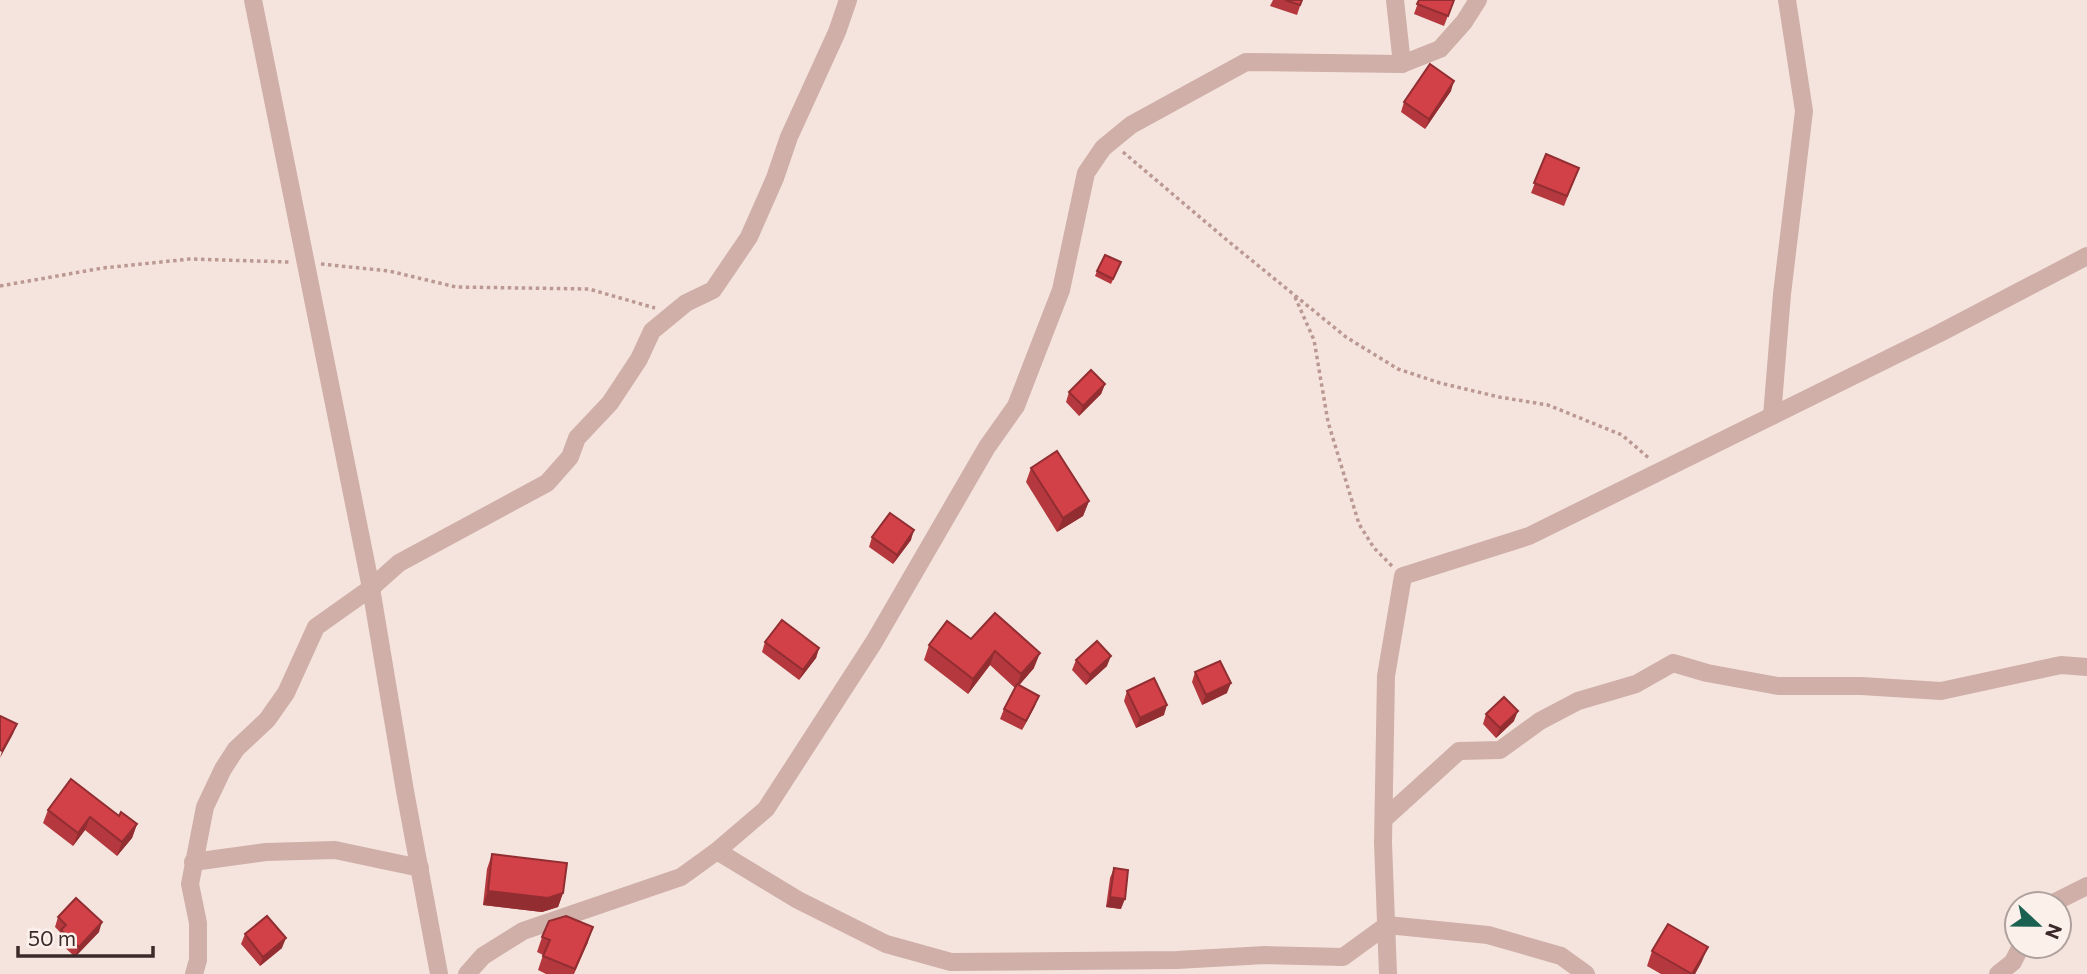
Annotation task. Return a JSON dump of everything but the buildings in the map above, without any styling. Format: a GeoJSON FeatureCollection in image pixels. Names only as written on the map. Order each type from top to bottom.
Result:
{"type":"FeatureCollection","features":[{"type":"Feature","properties":{"kind":"street"},"geometry":{"type":"LineString","coordinates":[[253,0],[371,587],[439,974]]}},
{"type":"Feature","properties":{"kind":"street"},"geometry":{"type":"LineString","coordinates":[[194,974],[198,960],[198,923],[190,884],[205,807],[236,749],[267,720],[286,693],[316,627],[399,563],[547,482],[569,457],[577,438],[610,403],[639,359],[652,331],[686,303],[713,290],[749,237],[775,178],[789,137],[838,32],[848,0]]}},
{"type":"Feature","properties":{"kind":"street"},"geometry":{"type":"LineString","coordinates":[[1395,0],[1402,64]]}},
{"type":"Feature","properties":{"kind":"street"},"geometry":{"type":"LineString","coordinates":[[467,974],[483,957],[523,931],[681,877],[717,851],[766,809],[874,642],[987,447],[1016,406],[1061,290],[1086,173],[1103,148],[1131,125],[1246,62],[1402,64],[1440,49],[1464,22],[1478,0]]}},
{"type":"Feature","properties":{"kind":"street"},"geometry":{"type":"LineString","coordinates":[[1772,416],[1782,294],[1804,111],[1787,0]]}},
{"type":"Feature","properties":{"kind":"street"},"geometry":{"type":"LineString","coordinates":[[1388,974],[1384,819],[1386,676],[1403,576],[1529,536],[2087,256]]}},
{"type":"Feature","properties":{"kind":"street"},"geometry":{"type":"LineString","coordinates":[[1384,819],[1459,751],[1500,750],[1540,721],[1578,701],[1636,684],[1673,663],[1707,673],[1778,686],[1861,686],[1941,691],[2061,665],[2087,667]]}},
{"type":"Feature","properties":{"kind":"street"},"geometry":{"type":"LineString","coordinates":[[193,862],[266,852],[335,850],[420,868]]}},
{"type":"Feature","properties":{"kind":"street"},"geometry":{"type":"LineString","coordinates":[[717,851],[799,900],[886,944],[951,962],[1177,960],[1265,955],[1343,957],[1387,925],[1488,935],[1561,956],[1586,974]]}},
{"type":"Feature","properties":{"kind":"street"},"geometry":{"type":"LineString","coordinates":[[1998,974],[2014,960]]}},
{"type":"Feature","properties":{"kind":"path"},"geometry":{"type":"LineString","coordinates":[[1111,141],[1294,296],[1346,337],[1398,369],[1440,383],[1548,405],[1622,435],[1662,470]]}},
{"type":"Feature","properties":{"kind":"path"},"geometry":{"type":"LineString","coordinates":[[0,286],[103,268],[190,259],[305,262],[389,271],[456,287],[589,289],[674,313]]}},
{"type":"Feature","properties":{"kind":"path"},"geometry":{"type":"LineString","coordinates":[[1294,296],[1314,340],[1328,422],[1359,524],[1374,548],[1403,576]]}}]}
